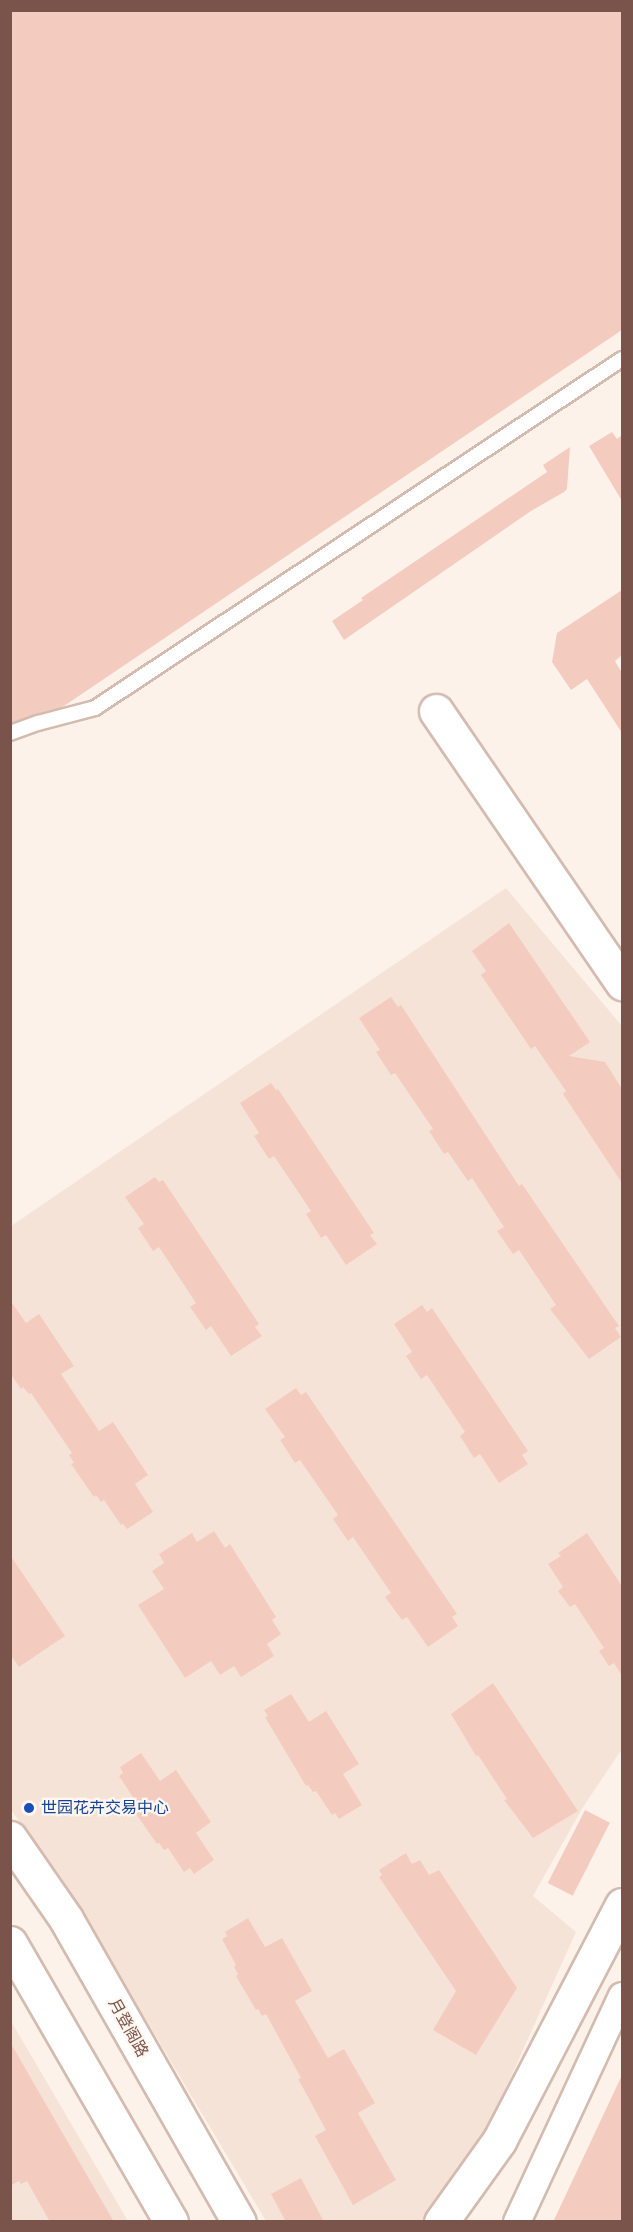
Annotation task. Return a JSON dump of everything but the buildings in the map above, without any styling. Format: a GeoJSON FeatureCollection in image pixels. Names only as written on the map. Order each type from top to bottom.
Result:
{"type":"FeatureCollection","features":[{"type":"Feature","properties":{"kind":"main road"},"geometry":{"type":"LineString","coordinates":[[436,711],[622,983]]}},
{"type":"Feature","properties":{"kind":"main road","name":"月登阁路"},"geometry":{"type":"LineString","coordinates":[[10,1838],[66,1919],[239,2222]]}},
{"type":"Feature","properties":{"kind":"main road"},"geometry":{"type":"LineString","coordinates":[[441,2222],[499,2141],[622,1905]]}},
{"type":"Feature","properties":{"kind":"main road"},"geometry":{"type":"LineString","coordinates":[[10,1943],[171,2222]]}},
{"type":"Feature","properties":{"kind":"street"},"geometry":{"type":"LineString","coordinates":[[517,2222],[622,1996]]}},
{"type":"Feature","properties":{"kind":"lane"},"geometry":{"type":"LineString","coordinates":[[10,733],[95,708],[622,359]]}},
{"type":"Feature","properties":{"kind":"shaded area"},"geometry":{"type":"Polygon","coordinates":[[[506,888],[622,1026],[622,1749],[583,1807],[533,1896],[576,1932],[446,2221],[266,2221],[62,1879],[11,1810],[11,1226],[506,888]]]}},
{"type":"Feature","properties":{"kind":"shaded area"},"geometry":{"type":"Polygon","coordinates":[[[11,2021],[128,2221],[11,2221],[11,2021]]]}},
{"type":"Feature","properties":{"kind":"place","name":"世园花卉交易中心"},"geometry":{"type":"Point","coordinates":[29,1808]}}]}
